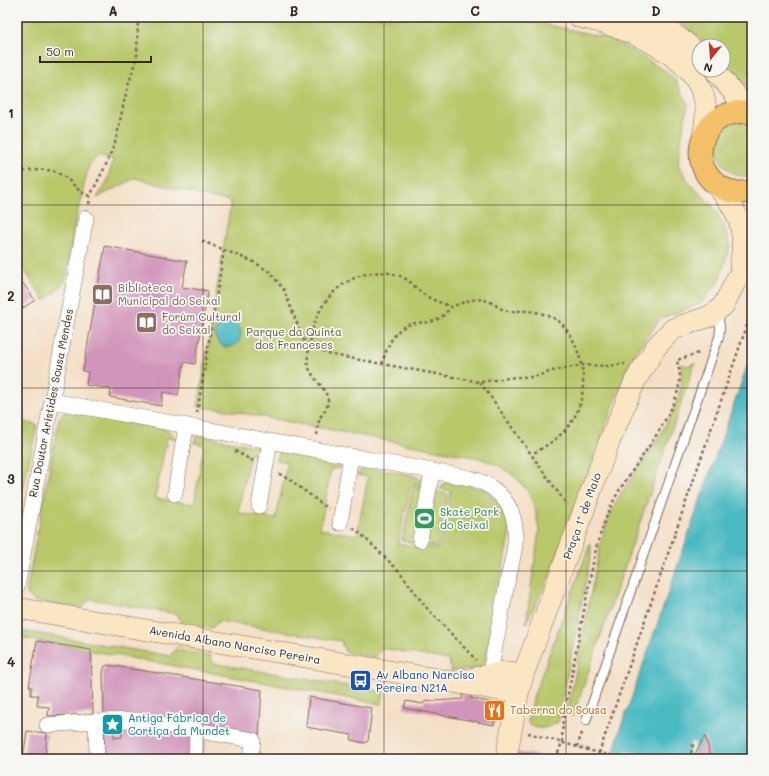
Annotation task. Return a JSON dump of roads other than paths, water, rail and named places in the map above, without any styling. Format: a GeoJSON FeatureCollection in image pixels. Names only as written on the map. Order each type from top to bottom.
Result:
{"type":"FeatureCollection","features":[{"type":"Feature","properties":{"kind":"main road"},"geometry":{"type":"LineString","coordinates":[[751,113],[738,112],[727,114],[717,119],[709,127],[704,136],[700,149],[706,174],[715,184],[729,191],[744,193],[752,191]]}},
{"type":"Feature","properties":{"kind":"street"},"geometry":{"type":"LineString","coordinates":[[579,17],[604,23],[644,39],[662,49],[687,69],[697,80],[703,93],[707,118],[704,136]]}},
{"type":"Feature","properties":{"kind":"street"},"geometry":{"type":"LineString","coordinates":[[642,17],[654,22],[691,48]]}},
{"type":"Feature","properties":{"kind":"street"},"geometry":{"type":"LineString","coordinates":[[722,78],[751,113]]}},
{"type":"Feature","properties":{"kind":"street"},"geometry":{"type":"LineString","coordinates":[[715,184],[732,205],[740,221],[743,241],[738,276]]}},
{"type":"Feature","properties":{"kind":"street","name":"Rua Doutor Aristides Sousa Mendes"},"geometry":{"type":"LineString","coordinates":[[17,587],[86,218]]}},
{"type":"Feature","properties":{"kind":"street"},"geometry":{"type":"LineString","coordinates":[[738,276],[748,260],[752,249]]}},
{"type":"Feature","properties":{"kind":"street","name":"Praça 1º de Maio"},"geometry":{"type":"LineString","coordinates":[[506,759],[520,684],[622,410],[635,381],[646,362],[664,338],[673,329],[702,319],[716,312],[725,302],[738,276]]}},
{"type":"Feature","properties":{"kind":"street"},"geometry":{"type":"LineString","coordinates":[[52,401],[470,478],[490,486],[506,502],[514,521],[515,529],[513,553],[489,681]]}},
{"type":"Feature","properties":{"kind":"street"},"geometry":{"type":"LineString","coordinates":[[175,494],[190,427]]}},
{"type":"Feature","properties":{"kind":"street"},"geometry":{"type":"LineString","coordinates":[[259,506],[270,442]]}},
{"type":"Feature","properties":{"kind":"street"},"geometry":{"type":"LineString","coordinates":[[341,521],[351,456]]}},
{"type":"Feature","properties":{"kind":"street"},"geometry":{"type":"LineString","coordinates":[[420,540],[432,471]]}},
{"type":"Feature","properties":{"kind":"street","name":"Avenida Albano Narciso Pereira"},"geometry":{"type":"LineString","coordinates":[[17,608],[452,681],[489,681],[510,672],[520,684]]}},
{"type":"Feature","properties":{"kind":"street"},"geometry":{"type":"LineString","coordinates":[[47,725],[96,721],[137,720],[253,740],[251,759]]}},
{"type":"Feature","properties":{"kind":"street"},"geometry":{"type":"LineString","coordinates":[[96,721],[97,759]]}},
{"type":"Feature","properties":{"kind":"street"},"geometry":{"type":"LineString","coordinates":[[196,759],[197,730]]}},
{"type":"Feature","properties":{"kind":"lane"},"geometry":{"type":"LineString","coordinates":[[586,721],[719,337],[721,329],[720,321],[716,312]]}},
{"type":"Feature","properties":{"kind":"water"},"geometry":{"type":"Polygon","coordinates":[[[228,321],[237,325],[241,334],[237,343],[228,347],[219,343],[215,334],[219,325],[228,321]]]}},
{"type":"Feature","properties":{"kind":"water"},"geometry":{"type":"Polygon","coordinates":[[[752,352],[752,759],[655,759],[655,756],[614,752],[620,729],[752,352]]]}},
{"type":"Feature","properties":{"kind":"place","name":"Biblioteca Municipal do Seixal"},"geometry":{"type":"Point","coordinates":[102,294]}},
{"type":"Feature","properties":{"kind":"place","name":"Forúm Cultural do Seixal"},"geometry":{"type":"Point","coordinates":[147,323]}},
{"type":"Feature","properties":{"kind":"place","name":"Skate Park do Seixal"},"geometry":{"type":"Point","coordinates":[425,518]}},
{"type":"Feature","properties":{"kind":"place","name":"Av Albano Narciso Pereira N21A"},"geometry":{"type":"Point","coordinates":[360,681]}},
{"type":"Feature","properties":{"kind":"place","name":"Taberna do Sousa"},"geometry":{"type":"Point","coordinates":[494,710]}},
{"type":"Feature","properties":{"kind":"place","name":"Antiga Fábrica de Cortiça da Mundet"},"geometry":{"type":"Point","coordinates":[112,724]}},
{"type":"Feature","properties":{"kind":"park label","name":"Parque da Quinta dos Franceses"},"geometry":{"type":"Point","coordinates":[294,338]}}]}
